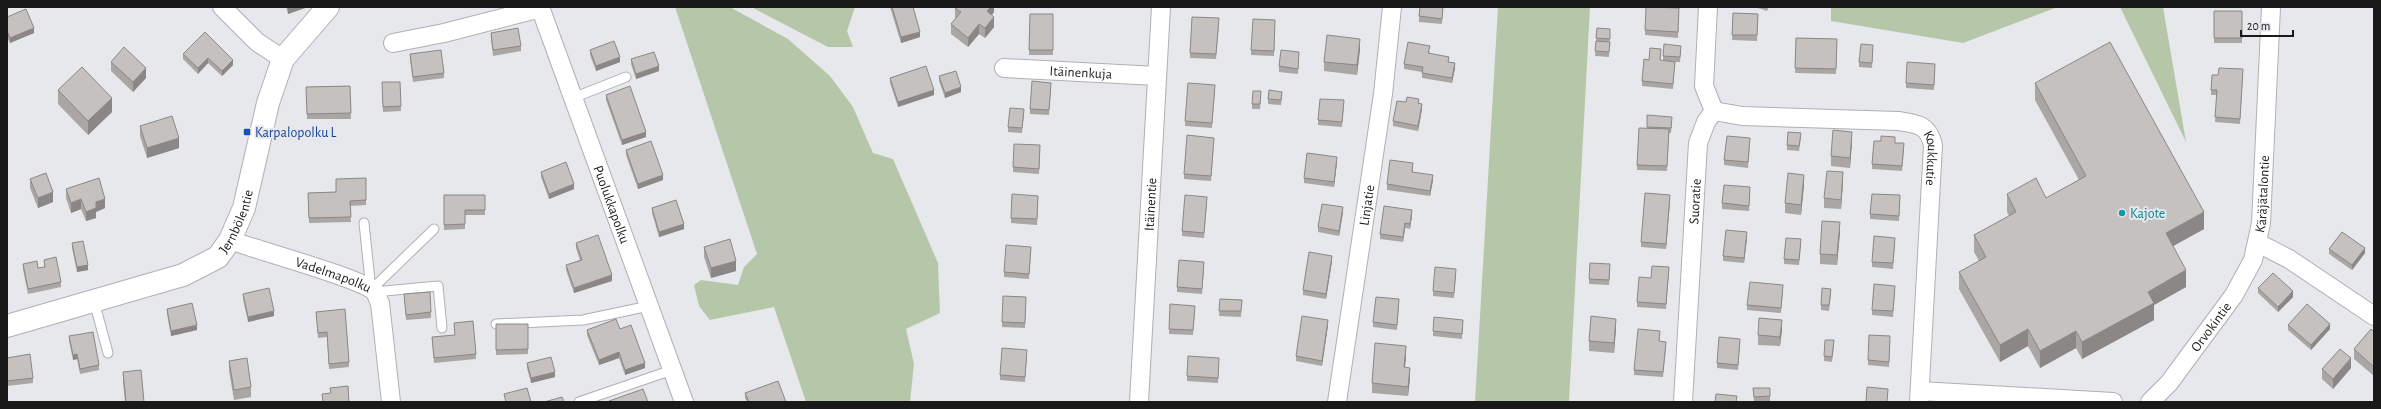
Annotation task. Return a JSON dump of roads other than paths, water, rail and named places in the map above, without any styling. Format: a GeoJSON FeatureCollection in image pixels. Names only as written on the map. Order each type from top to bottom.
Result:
{"type":"FeatureCollection","features":[{"type":"Feature","properties":{"kind":"street"},"geometry":{"type":"LineString","coordinates":[[222,7],[256,42],[283,59]]}},
{"type":"Feature","properties":{"kind":"street","name":"Jernbölentie"},"geometry":{"type":"LineString","coordinates":[[7,326],[183,275],[218,257],[230,240],[244,208],[268,104],[283,59],[328,7]]}},
{"type":"Feature","properties":{"kind":"street","name":"Itäinentie"},"geometry":{"type":"LineString","coordinates":[[1139,402],[1161,7]]}},
{"type":"Feature","properties":{"kind":"street","name":"Linjatie"},"geometry":{"type":"LineString","coordinates":[[1337,402],[1383,94],[1392,7]]}},
{"type":"Feature","properties":{"kind":"street"},"geometry":{"type":"LineString","coordinates":[[1708,7],[1704,86],[1714,111]]}},
{"type":"Feature","properties":{"kind":"street","name":"Käräjätalontie"},"geometry":{"type":"LineString","coordinates":[[2271,7],[2261,223],[2258,243],[2289,259],[2374,316]]}},
{"type":"Feature","properties":{"kind":"street"},"geometry":{"type":"LineString","coordinates":[[393,43],[444,33],[541,8]]}},
{"type":"Feature","properties":{"kind":"street","name":"Puolukkapolku"},"geometry":{"type":"LineString","coordinates":[[541,8],[684,402]]}},
{"type":"Feature","properties":{"kind":"street","name":"Itäinenkuja"},"geometry":{"type":"LineString","coordinates":[[1004,68],[1157,76]]}},
{"type":"Feature","properties":{"kind":"street","name":"Koukkutie"},"geometry":{"type":"LineString","coordinates":[[1714,111],[1742,116],[1898,121],[1915,124],[1925,128],[1931,135],[1933,144],[1920,396]]}},
{"type":"Feature","properties":{"kind":"street","name":"Suoratie"},"geometry":{"type":"LineString","coordinates":[[1683,402],[1698,143],[1706,122],[1714,111]]}},
{"type":"Feature","properties":{"kind":"street","name":"Vadelmapolku"},"geometry":{"type":"LineString","coordinates":[[230,240],[325,271],[373,291],[380,303],[391,402]]}},
{"type":"Feature","properties":{"kind":"street","name":"Orvokintie"},"geometry":{"type":"LineString","coordinates":[[2150,402],[2169,383],[2234,295],[2253,260],[2258,243]]}},
{"type":"Feature","properties":{"kind":"street"},"geometry":{"type":"LineString","coordinates":[[1920,396],[2113,402]]}},
{"type":"Feature","properties":{"kind":"lane"},"geometry":{"type":"LineString","coordinates":[[574,98],[626,77]]}},
{"type":"Feature","properties":{"kind":"lane"},"geometry":{"type":"LineString","coordinates":[[364,223],[373,291]]}},
{"type":"Feature","properties":{"kind":"lane"},"geometry":{"type":"LineString","coordinates":[[373,291],[434,229]]}},
{"type":"Feature","properties":{"kind":"lane"},"geometry":{"type":"LineString","coordinates":[[373,291],[438,286],[442,328]]}},
{"type":"Feature","properties":{"kind":"lane"},"geometry":{"type":"LineString","coordinates":[[94,301],[108,353]]}},
{"type":"Feature","properties":{"kind":"lane"},"geometry":{"type":"LineString","coordinates":[[496,324],[583,320],[649,306]]}},
{"type":"Feature","properties":{"kind":"lane"},"geometry":{"type":"LineString","coordinates":[[579,402],[672,370]]}},
{"type":"Feature","properties":{"kind":"place","name":"Karpalopolku L"},"geometry":{"type":"Point","coordinates":[247,132]}},
{"type":"Feature","properties":{"kind":"place","name":"Kajote"},"geometry":{"type":"Point","coordinates":[2122,213]}}]}
